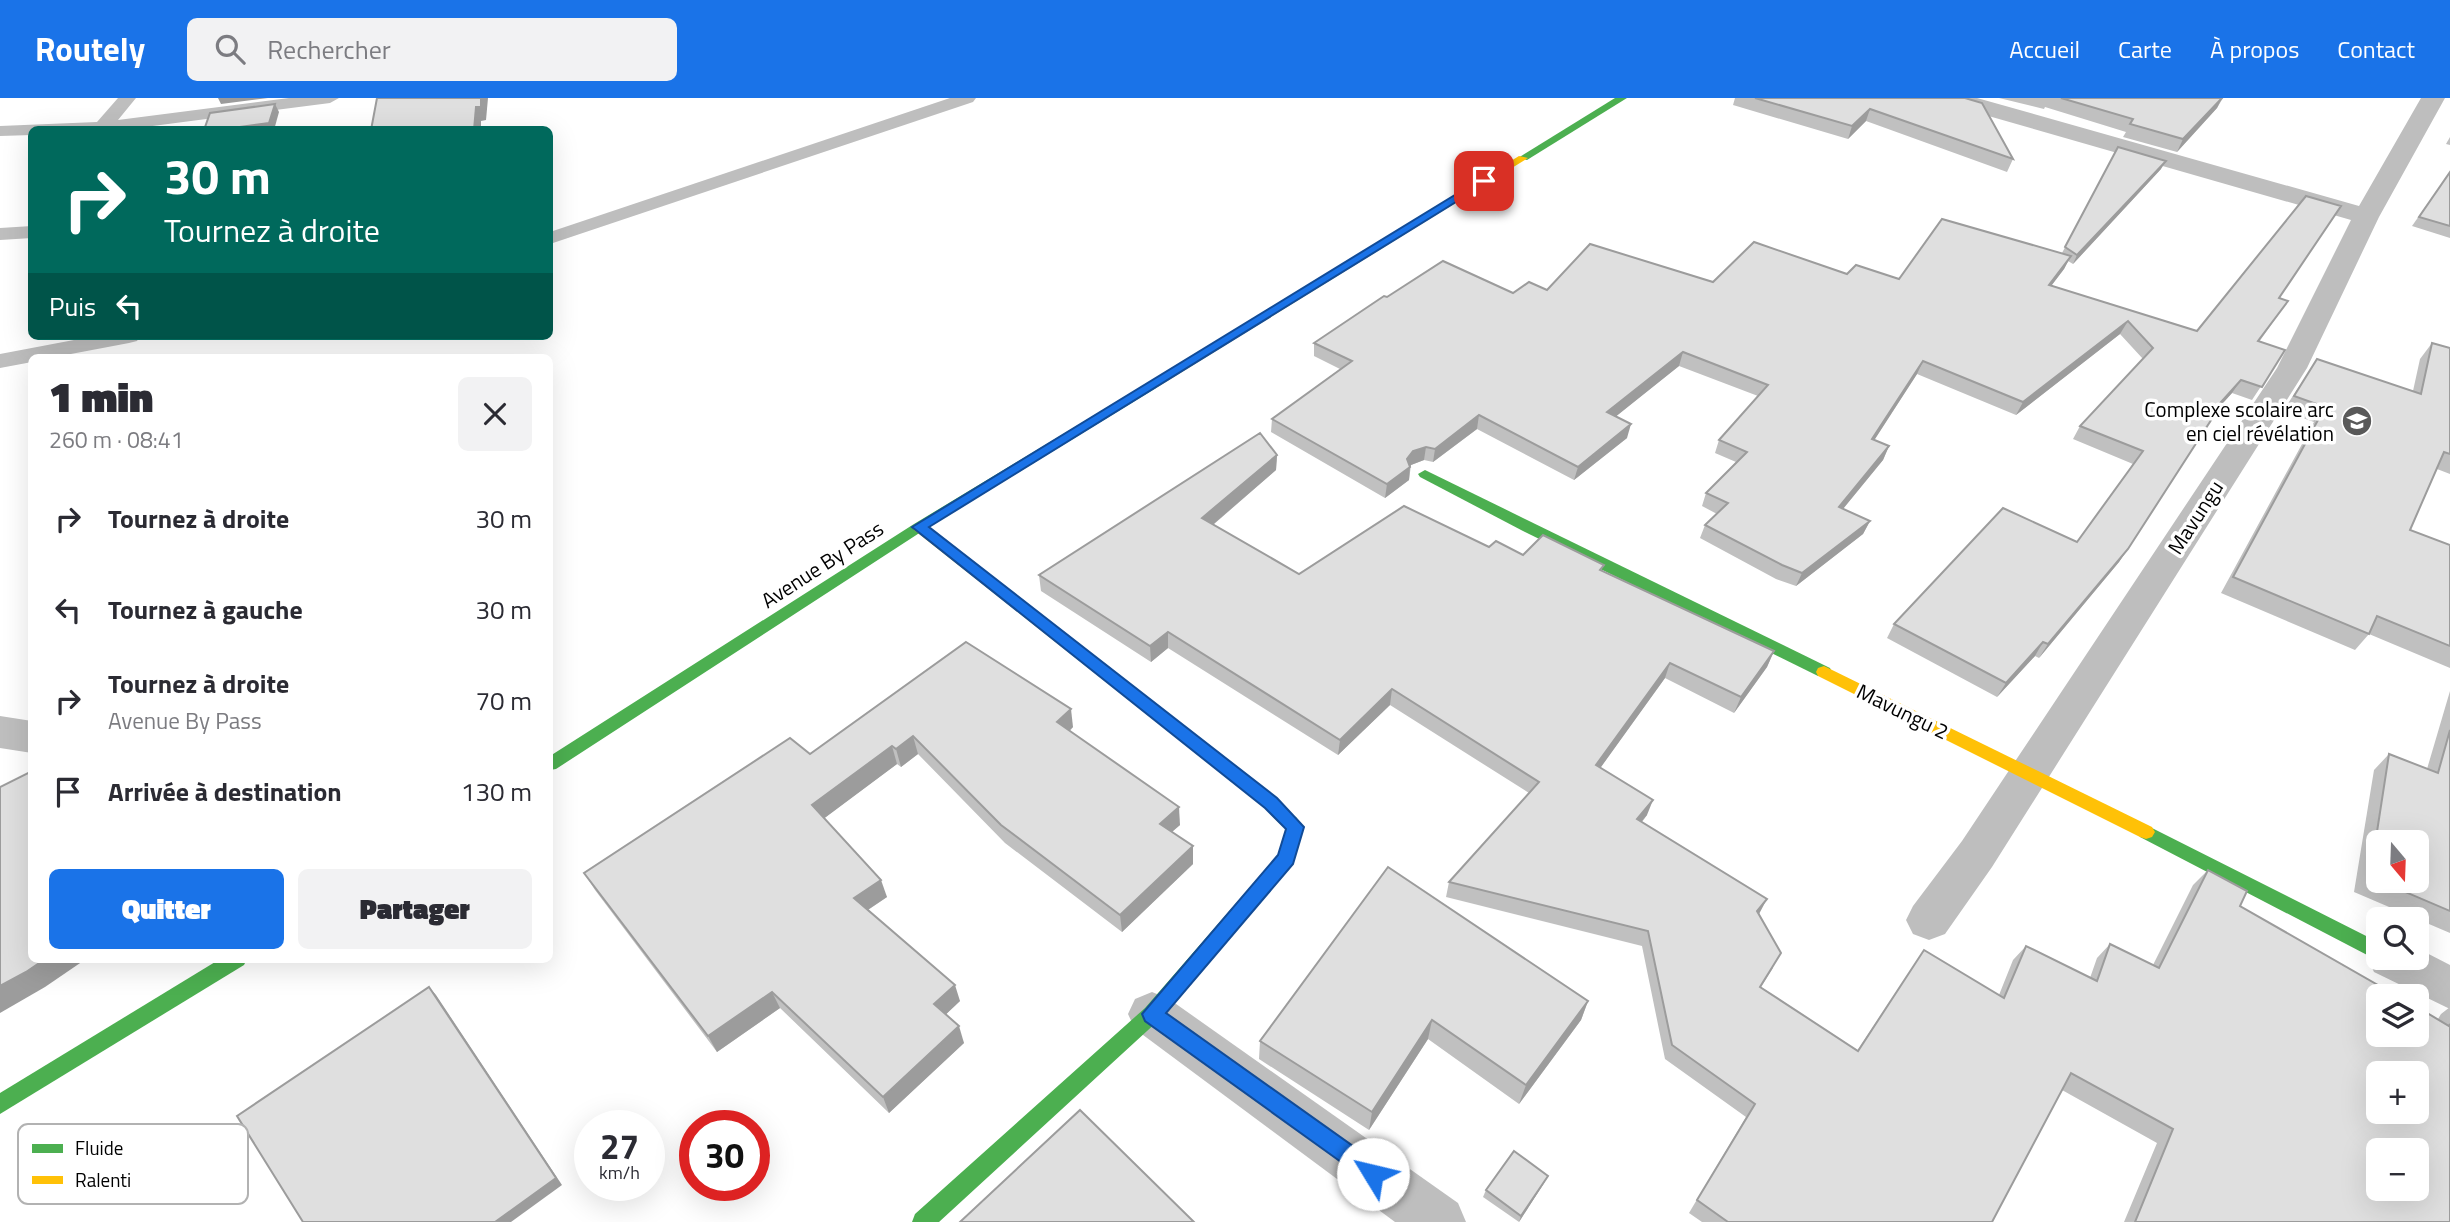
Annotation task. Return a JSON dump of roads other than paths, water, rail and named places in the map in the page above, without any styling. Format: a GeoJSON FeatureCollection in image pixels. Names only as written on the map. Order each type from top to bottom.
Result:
{"type":"FeatureCollection","features":[{"type":"Feature","properties":{"kind":"main road","name":"Avenue By Pass"},"geometry":{"type":"LineString","coordinates":[[553,762],[919,527],[1622,98]]}},
{"type":"Feature","properties":{"kind":"main road","name":"Mavungu 2"},"geometry":{"type":"LineString","coordinates":[[1425,474],[1528,528],[2029,772],[2366,945]]}},
{"type":"Feature","properties":{"kind":"main road"},"geometry":{"type":"LineString","coordinates":[[919,527],[1271,803],[1295,827],[1286,858],[1152,1014],[923,1222]]}},
{"type":"Feature","properties":{"kind":"main road"},"geometry":{"type":"LineString","coordinates":[[0,1104],[230,963]]}},
{"type":"Feature","properties":{"kind":"street"},"geometry":{"type":"LineString","coordinates":[[1951,98],[2366,217]]}},
{"type":"Feature","properties":{"kind":"street","name":"Mavungu"},"geometry":{"type":"LineString","coordinates":[[1929,920],[1977,854],[2292,368],[2366,217],[2433,98]]}},
{"type":"Feature","properties":{"kind":"street"},"geometry":{"type":"LineString","coordinates":[[0,732],[28,736]]}},
{"type":"Feature","properties":{"kind":"street"},"geometry":{"type":"LineString","coordinates":[[2415,970],[2450,988]]}},
{"type":"Feature","properties":{"kind":"street"},"geometry":{"type":"LineString","coordinates":[[1152,1014],[1439,1222]]}},
{"type":"Feature","properties":{"kind":"lane"},"geometry":{"type":"LineString","coordinates":[[101,126],[127,98]]}},
{"type":"Feature","properties":{"kind":"lane"},"geometry":{"type":"LineString","coordinates":[[114,126],[330,98]]}},
{"type":"Feature","properties":{"kind":"lane"},"geometry":{"type":"LineString","coordinates":[[553,237],[967,98]]}},
{"type":"Feature","properties":{"kind":"lane"},"geometry":{"type":"LineString","coordinates":[[0,131],[28,130]]}},
{"type":"Feature","properties":{"kind":"lane"},"geometry":{"type":"LineString","coordinates":[[0,234],[28,232]]}},
{"type":"Feature","properties":{"kind":"lane"},"geometry":{"type":"LineString","coordinates":[[0,361],[61,342],[84,340]]}},
{"type":"Feature","properties":{"kind":"place","name":"Complexe scolaire arc en ciel révélation"},"geometry":{"type":"Point","coordinates":[2357,421]}}]}
